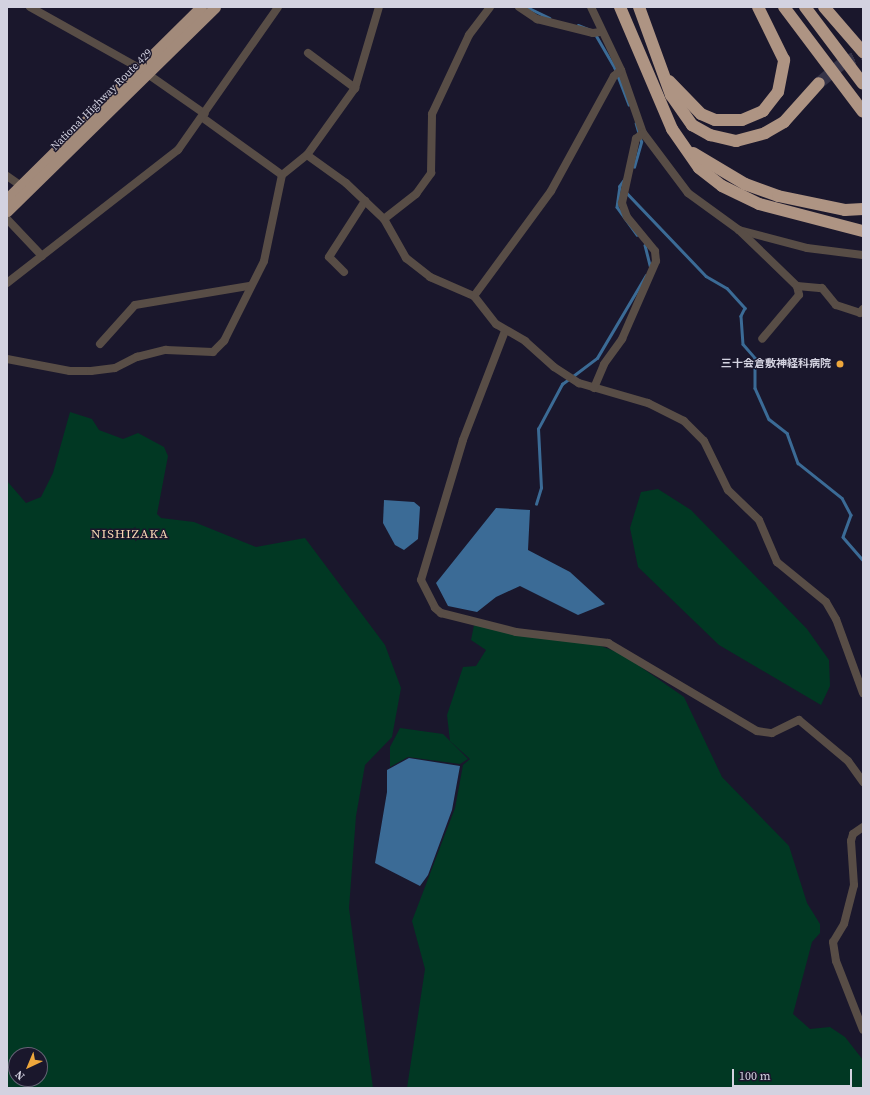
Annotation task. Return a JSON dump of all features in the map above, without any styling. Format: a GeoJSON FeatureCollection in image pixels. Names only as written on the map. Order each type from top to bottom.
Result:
{"type":"FeatureCollection","features":[{"type":"Feature","properties":{"kind":"highway","name":"National Highway Route 429"},"geometry":{"type":"LineString","coordinates":[[143,71],[201,7]]}},
{"type":"Feature","properties":{"kind":"highway","name":"National Highway Route 429"},"geometry":{"type":"LineString","coordinates":[[7,211],[24,188],[143,71],[215,7]]}},
{"type":"Feature","properties":{"kind":"highway"},"geometry":{"type":"LineString","coordinates":[[620,7],[672,129],[700,168],[722,186],[759,204],[863,231]]}},
{"type":"Feature","properties":{"kind":"highway"},"geometry":{"type":"LineString","coordinates":[[639,7],[666,76],[671,95],[692,125],[710,135],[736,141],[765,133],[784,122],[820,83]]}},
{"type":"Feature","properties":{"kind":"highway"},"geometry":{"type":"LineString","coordinates":[[666,76],[701,114],[715,120],[742,120],[763,111],[778,92],[784,60],[758,7]]}},
{"type":"Feature","properties":{"kind":"highway"},"geometry":{"type":"LineString","coordinates":[[784,7],[863,112]]}},
{"type":"Feature","properties":{"kind":"highway"},"geometry":{"type":"LineString","coordinates":[[805,7],[863,84]]}},
{"type":"Feature","properties":{"kind":"highway"},"geometry":{"type":"LineString","coordinates":[[824,7],[863,52]]}},
{"type":"Feature","properties":{"kind":"highway"},"geometry":{"type":"LineString","coordinates":[[688,150],[751,187],[806,203],[863,209]]}},
{"type":"Feature","properties":{"kind":"highway","name":"National Highway Route 429"},"geometry":{"type":"LineString","coordinates":[[7,198],[24,188]]}},
{"type":"Feature","properties":{"kind":"street"},"geometry":{"type":"LineString","coordinates":[[30,7],[143,71],[282,175]]}},
{"type":"Feature","properties":{"kind":"street"},"geometry":{"type":"LineString","coordinates":[[7,282],[178,150],[204,116],[278,7]]}},
{"type":"Feature","properties":{"kind":"street"},"geometry":{"type":"LineString","coordinates":[[7,359],[70,372],[115,368],[166,350],[213,352],[224,341],[249,286],[264,260],[282,175],[307,155],[355,88],[379,7]]}},
{"type":"Feature","properties":{"kind":"street"},"geometry":{"type":"LineString","coordinates":[[384,219],[416,194],[431,174],[432,114],[470,35],[490,7]]}},
{"type":"Feature","properties":{"kind":"street"},"geometry":{"type":"LineString","coordinates":[[519,7],[537,19],[597,33]]}},
{"type":"Feature","properties":{"kind":"street"},"geometry":{"type":"LineString","coordinates":[[591,7],[597,33],[619,72],[640,134],[674,180],[702,206],[739,230],[797,286],[799,295],[762,339]]}},
{"type":"Feature","properties":{"kind":"street"},"geometry":{"type":"LineString","coordinates":[[308,53],[355,88]]}},
{"type":"Feature","properties":{"kind":"street"},"geometry":{"type":"LineString","coordinates":[[474,296],[551,190],[619,72]]}},
{"type":"Feature","properties":{"kind":"street"},"geometry":{"type":"LineString","coordinates":[[594,388],[606,360],[622,339],[656,261],[651,245],[624,210],[626,177],[640,134]]}},
{"type":"Feature","properties":{"kind":"street"},"geometry":{"type":"LineString","coordinates":[[307,155],[365,201],[384,219],[406,258],[430,277],[474,296],[506,331],[525,341],[570,378],[594,388],[661,410],[684,421],[704,441],[728,490],[758,520],[777,562],[826,602],[836,619],[863,692]]}},
{"type":"Feature","properties":{"kind":"street"},"geometry":{"type":"LineString","coordinates":[[7,176],[24,188]]}},
{"type":"Feature","properties":{"kind":"street"},"geometry":{"type":"LineString","coordinates":[[344,272],[329,257],[365,201]]}},
{"type":"Feature","properties":{"kind":"street"},"geometry":{"type":"LineString","coordinates":[[7,219],[42,256]]}},
{"type":"Feature","properties":{"kind":"street"},"geometry":{"type":"LineString","coordinates":[[739,230],[807,248],[863,255]]}},
{"type":"Feature","properties":{"kind":"street"},"geometry":{"type":"LineString","coordinates":[[100,344],[135,305],[249,286]]}},
{"type":"Feature","properties":{"kind":"street"},"geometry":{"type":"LineString","coordinates":[[797,286],[822,288],[836,305],[860,313],[863,309]]}},
{"type":"Feature","properties":{"kind":"street"},"geometry":{"type":"LineString","coordinates":[[506,331],[463,440],[421,580],[435,608],[440,613],[516,632],[608,643],[757,731],[772,733],[799,720],[848,761],[863,782]]}},
{"type":"Feature","properties":{"kind":"street"},"geometry":{"type":"LineString","coordinates":[[863,827],[853,834],[851,841],[854,885],[844,924],[833,942],[836,961],[863,1030]]}},
{"type":"Feature","properties":{"kind":"green space"},"geometry":{"type":"Polygon","coordinates":[[[70,412],[92,419],[99,430],[123,439],[138,433],[164,447],[168,456],[157,514],[161,518],[194,522],[256,547],[305,538],[385,645],[401,688],[392,737],[365,765],[356,816],[349,908],[373,1088],[7,1088],[7,481],[26,503],[41,497],[53,473],[70,412]]]}},
{"type":"Feature","properties":{"kind":"green space"},"geometry":{"type":"Polygon","coordinates":[[[658,489],[691,510],[807,629],[829,660],[830,686],[821,705],[719,645],[638,567],[630,528],[641,492],[658,489]]]}},
{"type":"Feature","properties":{"kind":"green space"},"geometry":{"type":"Polygon","coordinates":[[[474,625],[593,643],[622,654],[684,697],[722,777],[789,846],[807,903],[820,924],[820,933],[812,942],[793,1014],[810,1029],[830,1027],[845,1037],[863,1060],[863,1088],[407,1088],[425,969],[412,921],[455,808],[463,765],[470,759],[450,741],[447,715],[463,667],[476,666],[486,650],[471,640],[474,625]]]}},
{"type":"Feature","properties":{"kind":"green space"},"geometry":{"type":"Polygon","coordinates":[[[400,728],[443,734],[468,759],[460,764],[408,757],[390,767],[390,747],[400,728]]]}},
{"type":"Feature","properties":{"kind":"water"},"geometry":{"type":"Polygon","coordinates":[[[384,500],[414,502],[420,507],[418,539],[404,550],[395,545],[383,523],[384,500]]]}},
{"type":"Feature","properties":{"kind":"water"},"geometry":{"type":"Polygon","coordinates":[[[496,508],[530,510],[528,550],[570,572],[605,604],[578,615],[520,586],[496,597],[477,612],[448,606],[436,583],[496,508]]]}},
{"type":"Feature","properties":{"kind":"water"},"geometry":{"type":"Polygon","coordinates":[[[409,758],[460,766],[452,810],[428,875],[420,886],[375,863],[387,792],[387,770],[409,758]]]}},
{"type":"Feature","properties":{"kind":"waterway"},"geometry":{"type":"LineString","coordinates":[[527,7],[550,18]]}},
{"type":"Feature","properties":{"kind":"waterway"},"geometry":{"type":"LineString","coordinates":[[578,25],[593,31]]}},
{"type":"Feature","properties":{"kind":"waterway"},"geometry":{"type":"LineString","coordinates":[[596,35],[615,68],[629,104]]}},
{"type":"Feature","properties":{"kind":"waterway"},"geometry":{"type":"LineString","coordinates":[[634,167],[641,142],[636,124]]}},
{"type":"Feature","properties":{"kind":"waterway"},"geometry":{"type":"LineString","coordinates":[[625,179],[620,186],[617,207],[637,235]]}},
{"type":"Feature","properties":{"kind":"waterway"},"geometry":{"type":"LineString","coordinates":[[626,192],[706,276],[727,288],[745,308],[741,316],[743,344],[755,358],[755,388],[769,419],[787,433],[798,463],[842,498],[851,515],[843,537],[863,560]]}},
{"type":"Feature","properties":{"kind":"waterway"},"geometry":{"type":"LineString","coordinates":[[645,245],[650,265]]}},
{"type":"Feature","properties":{"kind":"waterway"},"geometry":{"type":"LineString","coordinates":[[573,376],[597,358],[646,275]]}},
{"type":"Feature","properties":{"kind":"waterway"},"geometry":{"type":"LineString","coordinates":[[536,504],[541,488],[538,429],[562,384],[569,379]]}},
{"type":"Feature","properties":{"kind":"tunnel"},"geometry":{"type":"LineString","coordinates":[[819,83],[843,63],[863,54]]}},
{"type":"Feature","properties":{"kind":"place","name":"三十会倉敷神経科病院"},"geometry":{"type":"Point","coordinates":[840,364]}},
{"type":"Feature","properties":{"kind":"district","name":"NISHIZAKA"},"geometry":{"type":"Point","coordinates":[130,534]}}]}
